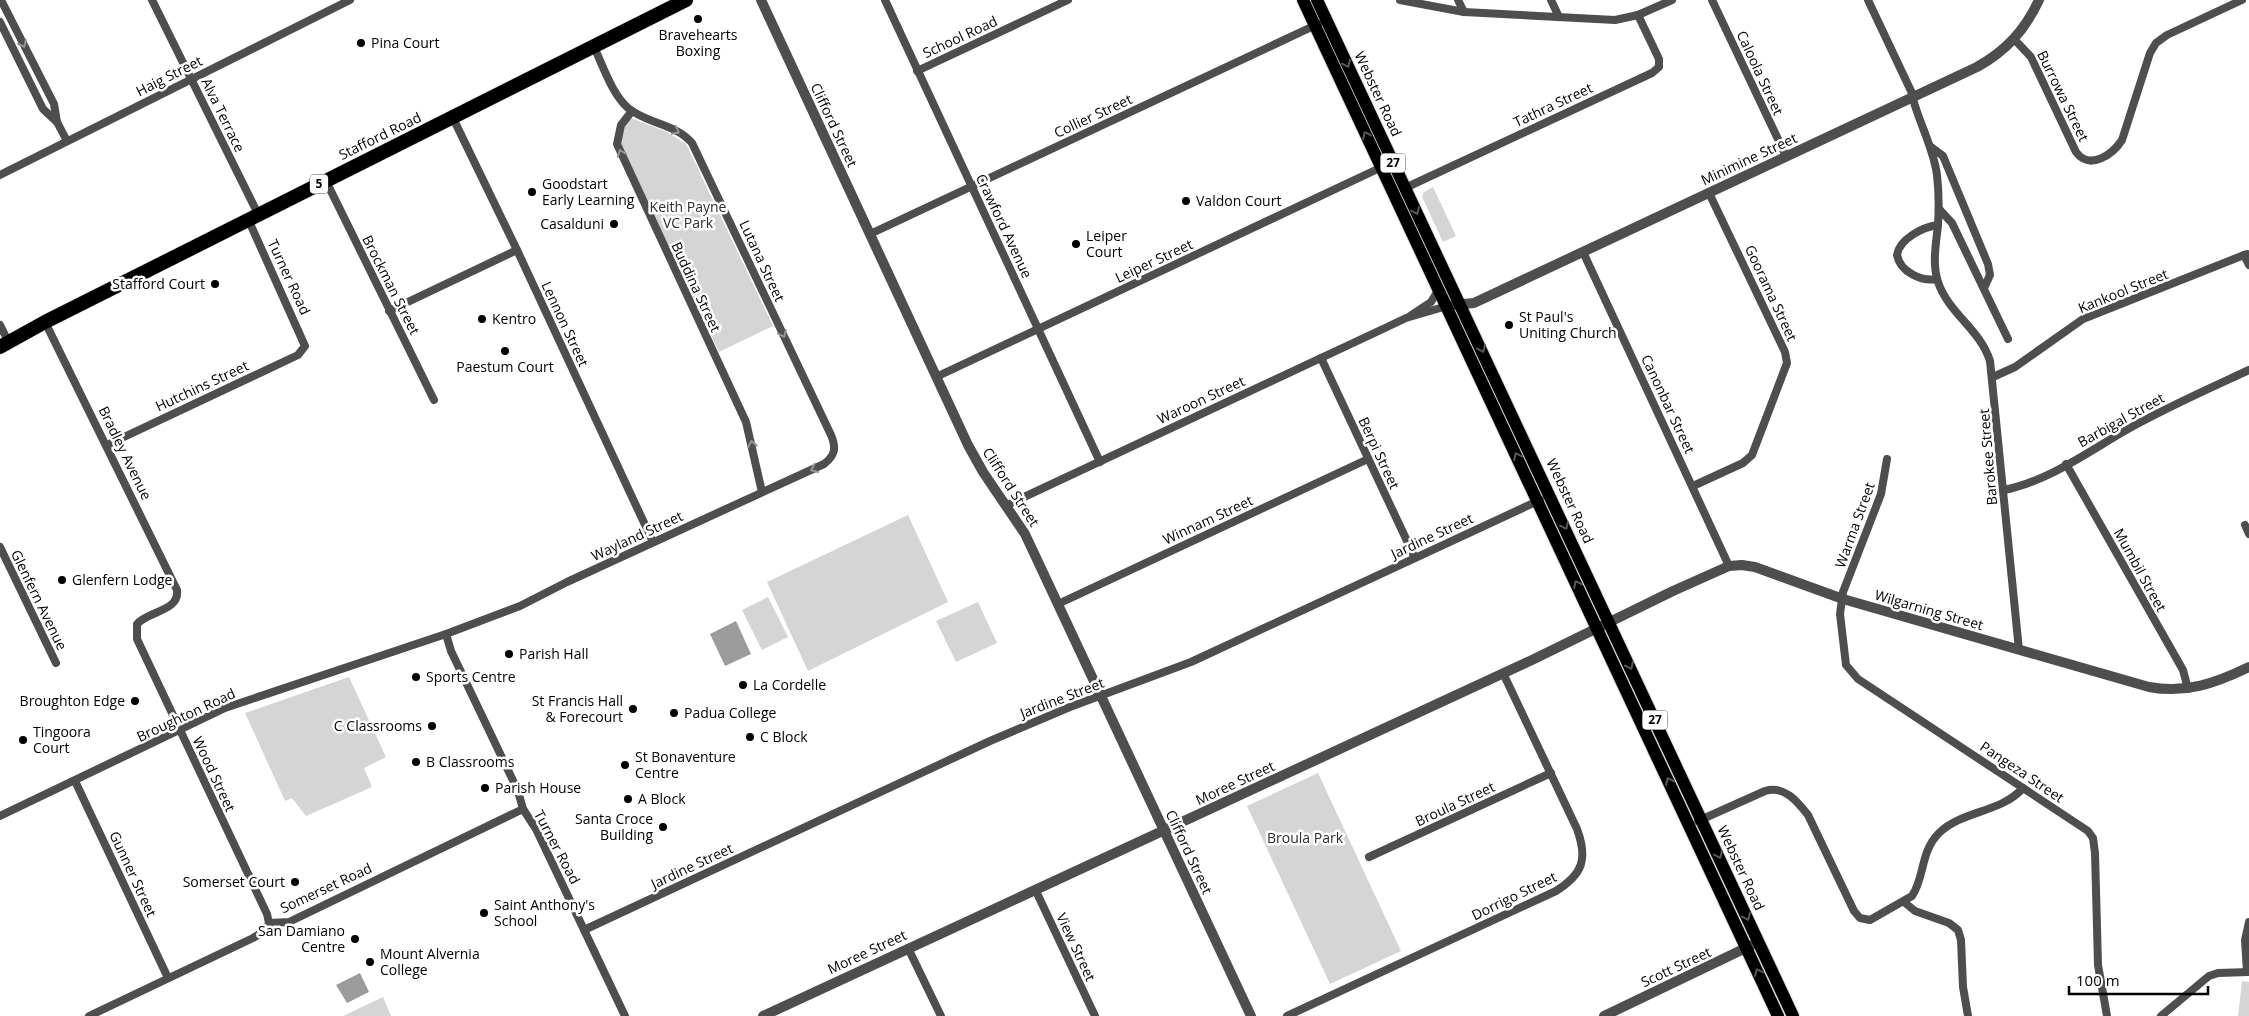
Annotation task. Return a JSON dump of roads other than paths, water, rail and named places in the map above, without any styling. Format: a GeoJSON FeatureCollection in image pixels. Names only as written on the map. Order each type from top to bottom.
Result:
{"type":"FeatureCollection","features":[{"type":"Feature","properties":{"kind":"highway","name":"Stafford Road"},"geometry":{"type":"LineString","coordinates":[[3,343],[594,47],[669,4],[686,0]]}},
{"type":"Feature","properties":{"kind":"main road","name":"Webster Road"},"geometry":{"type":"LineString","coordinates":[[1302,0],[1321,23],[1462,305],[1793,1016]]}},
{"type":"Feature","properties":{"kind":"main road","name":"Webster Road"},"geometry":{"type":"LineString","coordinates":[[1317,0],[1321,23],[1382,167],[1778,1016]]}},
{"type":"Feature","properties":{"kind":"street"},"geometry":{"type":"LineString","coordinates":[[2,0],[54,104],[57,122]]}},
{"type":"Feature","properties":{"kind":"street","name":"Alva Terrace"},"geometry":{"type":"LineString","coordinates":[[152,0],[191,79],[253,217]]}},
{"type":"Feature","properties":{"kind":"street","name":"Haig Street"},"geometry":{"type":"LineString","coordinates":[[0,175],[340,2],[350,0]]}},
{"type":"Feature","properties":{"kind":"street","name":"Clifford Street"},"geometry":{"type":"LineString","coordinates":[[761,0],[976,461],[1025,534],[1250,1016]]}},
{"type":"Feature","properties":{"kind":"street","name":"Crawford Avenue"},"geometry":{"type":"LineString","coordinates":[[885,0],[1100,462]]}},
{"type":"Feature","properties":{"kind":"street","name":"School Road"},"geometry":{"type":"LineString","coordinates":[[917,71],[1068,0]]}},
{"type":"Feature","properties":{"kind":"street"},"geometry":{"type":"LineString","coordinates":[[1400,0],[1464,12],[1615,20],[1638,15],[1672,0]]}},
{"type":"Feature","properties":{"kind":"street"},"geometry":{"type":"LineString","coordinates":[[1458,0],[1464,12]]}},
{"type":"Feature","properties":{"kind":"street"},"geometry":{"type":"LineString","coordinates":[[1551,0],[1559,17]]}},
{"type":"Feature","properties":{"kind":"street","name":"Caloola Street"},"geometry":{"type":"LineString","coordinates":[[1712,0],[1786,156]]}},
{"type":"Feature","properties":{"kind":"street","name":"Barokee Street"},"geometry":{"type":"LineString","coordinates":[[1868,0],[1913,98],[1931,147],[1937,176],[1938,225],[1935,264],[1937,278],[1950,306],[1978,335],[1986,348],[1993,377],[2020,650]]}},
{"type":"Feature","properties":{"kind":"street","name":"Minimine Street"},"geometry":{"type":"LineString","coordinates":[[1447,306],[1474,304],[1986,62],[2014,39],[2028,21],[2039,0]]}},
{"type":"Feature","properties":{"kind":"street","name":"Burrowa Street"},"geometry":{"type":"LineString","coordinates":[[2014,39],[2031,57],[2076,152],[2082,159],[2091,161],[2111,153],[2122,140],[2150,53],[2156,43],[2167,35],[2242,0]]}},
{"type":"Feature","properties":{"kind":"street","name":"Tathra Street"},"geometry":{"type":"LineString","coordinates":[[1405,188],[1652,73],[1659,67],[1659,59],[1638,15]]}},
{"type":"Feature","properties":{"kind":"street"},"geometry":{"type":"LineString","coordinates":[[0,22],[44,109],[57,122],[67,141]]}},
{"type":"Feature","properties":{"kind":"street","name":"Collier Street"},"geometry":{"type":"LineString","coordinates":[[870,234],[1321,23]]}},
{"type":"Feature","properties":{"kind":"street"},"geometry":{"type":"LineString","coordinates":[[594,47],[617,94],[632,110]]}},
{"type":"Feature","properties":{"kind":"street","name":"Lutana Street"},"geometry":{"type":"LineString","coordinates":[[632,110],[679,131],[692,143],[831,435],[834,453]]}},
{"type":"Feature","properties":{"kind":"street","name":"Buddina Street"},"geometry":{"type":"LineString","coordinates":[[632,110],[621,125],[617,144],[746,422],[762,492]]}},
{"type":"Feature","properties":{"kind":"street","name":"Lennon Street"},"geometry":{"type":"LineString","coordinates":[[453,118],[517,250],[653,542]]}},
{"type":"Feature","properties":{"kind":"street","name":"Barokee Street"},"geometry":{"type":"LineString","coordinates":[[1931,147],[1943,156],[1990,268],[1989,278],[1984,288]]}},
{"type":"Feature","properties":{"kind":"street","name":"Leiper Street"},"geometry":{"type":"LineString","coordinates":[[936,377],[1382,167]]}},
{"type":"Feature","properties":{"kind":"street","name":"Brockman Street"},"geometry":{"type":"LineString","coordinates":[[326,181],[434,400]]}},
{"type":"Feature","properties":{"kind":"street","name":"Goorama Street"},"geometry":{"type":"LineString","coordinates":[[1693,486],[1743,463],[1752,455],[1787,363],[1785,352],[1710,193]]}},
{"type":"Feature","properties":{"kind":"street"},"geometry":{"type":"LineString","coordinates":[[1938,209],[1952,223],[2008,338]]}},
{"type":"Feature","properties":{"kind":"street","name":"Turner Road"},"geometry":{"type":"LineString","coordinates":[[253,217],[305,346]]}},
{"type":"Feature","properties":{"kind":"street"},"geometry":{"type":"LineString","coordinates":[[1937,278],[1926,280],[1919,278],[1903,266],[1896,255],[1903,242],[1928,227],[1938,225]]}},
{"type":"Feature","properties":{"kind":"street"},"geometry":{"type":"LineString","coordinates":[[389,311],[517,250]]}},
{"type":"Feature","properties":{"kind":"street","name":"Canonbar Street"},"geometry":{"type":"LineString","coordinates":[[1583,252],[1729,566]]}},
{"type":"Feature","properties":{"kind":"street"},"geometry":{"type":"LineString","coordinates":[[2247,254],[2249,265]]}},
{"type":"Feature","properties":{"kind":"street","name":"Kankool Street"},"geometry":{"type":"LineString","coordinates":[[1993,377],[2016,367],[2083,319],[2247,254]]}},
{"type":"Feature","properties":{"kind":"street","name":"Waroon Street"},"geometry":{"type":"LineString","coordinates":[[1007,505],[1406,318],[1431,302],[1439,289]]}},
{"type":"Feature","properties":{"kind":"street","name":"Waroon Street"},"geometry":{"type":"LineString","coordinates":[[1406,318],[1447,306]]}},
{"type":"Feature","properties":{"kind":"street","name":"Bradley Avenue"},"geometry":{"type":"LineString","coordinates":[[45,322],[166,567],[177,590],[177,598]]}},
{"type":"Feature","properties":{"kind":"street"},"geometry":{"type":"LineString","coordinates":[[0,325],[3,343]]}},
{"type":"Feature","properties":{"kind":"street","name":"Hutchins Street"},"geometry":{"type":"LineString","coordinates":[[107,445],[298,355],[305,346]]}},
{"type":"Feature","properties":{"kind":"street","name":"Berpi Street"},"geometry":{"type":"LineString","coordinates":[[1321,358],[1415,558]]}},
{"type":"Feature","properties":{"kind":"street","name":"Barbigal Street"},"geometry":{"type":"LineString","coordinates":[[2004,490],[2019,486],[2066,464],[2144,420],[2249,370]]}},
{"type":"Feature","properties":{"kind":"street","name":"Wayland Street"},"geometry":{"type":"LineString","coordinates":[[446,634],[520,606],[653,542],[824,464],[834,453]]}},
{"type":"Feature","properties":{"kind":"street","name":"Winnam Street"},"geometry":{"type":"LineString","coordinates":[[1058,604],[1368,459]]}},
{"type":"Feature","properties":{"kind":"street","name":"Warma Street"},"geometry":{"type":"LineString","coordinates":[[1842,599],[1881,494],[1887,459]]}},
{"type":"Feature","properties":{"kind":"street","name":"Mumbil Street"},"geometry":{"type":"LineString","coordinates":[[2066,464],[2183,670],[2188,689]]}},
{"type":"Feature","properties":{"kind":"street","name":"Jardine Street"},"geometry":{"type":"LineString","coordinates":[[584,930],[990,741],[1100,696],[1191,662],[1550,495]]}},
{"type":"Feature","properties":{"kind":"street"},"geometry":{"type":"LineString","coordinates":[[2245,526],[2249,534]]}},
{"type":"Feature","properties":{"kind":"street","name":"Glenfern Avenue"},"geometry":{"type":"LineString","coordinates":[[0,547],[56,663]]}},
{"type":"Feature","properties":{"kind":"street","name":"Wilgarning Street"},"geometry":{"type":"LineString","coordinates":[[1610,622],[1729,566],[1742,565],[1755,567],[1842,599],[2143,686],[2171,690],[2188,689],[2214,683],[2249,667]]}},
{"type":"Feature","properties":{"kind":"street","name":"Wood Street"},"geometry":{"type":"LineString","coordinates":[[177,598],[169,606],[140,621],[135,631],[139,644],[267,914],[269,923]]}},
{"type":"Feature","properties":{"kind":"street","name":"Pangeza Street"},"geometry":{"type":"LineString","coordinates":[[1842,599],[1840,623],[1845,661],[1851,674],[2088,831],[2093,838],[2098,965],[2108,1016]]}},
{"type":"Feature","properties":{"kind":"street","name":"Moree Street"},"geometry":{"type":"LineString","coordinates":[[763,1016],[784,1012],[908,948],[1164,831],[1610,622]]}},
{"type":"Feature","properties":{"kind":"street","name":"Turner Road"},"geometry":{"type":"LineString","coordinates":[[446,634],[451,651],[518,791],[523,809],[536,829],[625,1016]]}},
{"type":"Feature","properties":{"kind":"street","name":"Broughton Road"},"geometry":{"type":"LineString","coordinates":[[0,816],[241,702],[446,634]]}},
{"type":"Feature","properties":{"kind":"street","name":"Dorrigo Street"},"geometry":{"type":"LineString","coordinates":[[1287,1016],[1556,891],[1573,878],[1582,862],[1582,842],[1503,673]]}},
{"type":"Feature","properties":{"kind":"street","name":"Broula Street"},"geometry":{"type":"LineString","coordinates":[[1369,857],[1551,773]]}},
{"type":"Feature","properties":{"kind":"street","name":"Gunner Street"},"geometry":{"type":"LineString","coordinates":[[75,782],[168,978]]}},
{"type":"Feature","properties":{"kind":"street"},"geometry":{"type":"LineString","coordinates":[[1690,825],[1765,791],[1780,789],[1801,806],[1808,816],[1852,907],[1860,918],[1870,920],[1904,902],[1914,893],[1924,856],[1939,834],[1965,818],[2003,804],[2023,788]]}},
{"type":"Feature","properties":{"kind":"street","name":"Somerset Road"},"geometry":{"type":"LineString","coordinates":[[89,1016],[261,934],[268,928],[269,923],[289,922],[523,809]]}},
{"type":"Feature","properties":{"kind":"street","name":"View Street"},"geometry":{"type":"LineString","coordinates":[[1035,890],[1095,1016]]}},
{"type":"Feature","properties":{"kind":"street"},"geometry":{"type":"LineString","coordinates":[[1904,902],[1915,912],[1950,923],[1958,930],[1962,940],[1962,987],[1968,1016]]}},
{"type":"Feature","properties":{"kind":"street"},"geometry":{"type":"LineString","coordinates":[[2161,1016],[2209,976],[2222,973],[2248,972],[2245,940],[2249,922]]}},
{"type":"Feature","properties":{"kind":"street","name":"Scott Street"},"geometry":{"type":"LineString","coordinates":[[1604,1016],[1759,942]]}},
{"type":"Feature","properties":{"kind":"street"},"geometry":{"type":"LineString","coordinates":[[908,948],[941,1016]]}},
{"type":"Feature","properties":{"kind":"place","name":"Bravehearts Boxing"},"geometry":{"type":"Point","coordinates":[698,19]}},
{"type":"Feature","properties":{"kind":"place","name":"Pina Court"},"geometry":{"type":"Point","coordinates":[361,43]}},
{"type":"Feature","properties":{"kind":"place","name":"Goodstart Early Learning"},"geometry":{"type":"Point","coordinates":[532,192]}},
{"type":"Feature","properties":{"kind":"place","name":"Valdon Court"},"geometry":{"type":"Point","coordinates":[1186,201]}},
{"type":"Feature","properties":{"kind":"place","name":"Casalduni"},"geometry":{"type":"Point","coordinates":[614,224]}},
{"type":"Feature","properties":{"kind":"place","name":"Leiper Court"},"geometry":{"type":"Point","coordinates":[1076,244]}},
{"type":"Feature","properties":{"kind":"place","name":"Stafford Court"},"geometry":{"type":"Point","coordinates":[215,284]}},
{"type":"Feature","properties":{"kind":"place","name":"Kentro"},"geometry":{"type":"Point","coordinates":[482,319]}},
{"type":"Feature","properties":{"kind":"place","name":"St Paul's Uniting Church"},"geometry":{"type":"Point","coordinates":[1509,325]}},
{"type":"Feature","properties":{"kind":"place","name":"Paestum Court"},"geometry":{"type":"Point","coordinates":[505,351]}},
{"type":"Feature","properties":{"kind":"place","name":"Glenfern Lodge"},"geometry":{"type":"Point","coordinates":[62,580]}},
{"type":"Feature","properties":{"kind":"place","name":"Parish Hall"},"geometry":{"type":"Point","coordinates":[509,654]}},
{"type":"Feature","properties":{"kind":"place","name":"Sports Centre"},"geometry":{"type":"Point","coordinates":[416,677]}},
{"type":"Feature","properties":{"kind":"place","name":"La Cordelle"},"geometry":{"type":"Point","coordinates":[743,685]}},
{"type":"Feature","properties":{"kind":"place","name":"Broughton Edge"},"geometry":{"type":"Point","coordinates":[135,701]}},
{"type":"Feature","properties":{"kind":"place","name":"St Francis Hall & Forecourt"},"geometry":{"type":"Point","coordinates":[633,709]}},
{"type":"Feature","properties":{"kind":"place","name":"Padua College"},"geometry":{"type":"Point","coordinates":[674,713]}},
{"type":"Feature","properties":{"kind":"place","name":"C Classrooms"},"geometry":{"type":"Point","coordinates":[432,726]}},
{"type":"Feature","properties":{"kind":"place","name":"C Block"},"geometry":{"type":"Point","coordinates":[750,737]}},
{"type":"Feature","properties":{"kind":"place","name":"Tingoora Court"},"geometry":{"type":"Point","coordinates":[23,740]}},
{"type":"Feature","properties":{"kind":"place","name":"B Classrooms"},"geometry":{"type":"Point","coordinates":[416,762]}},
{"type":"Feature","properties":{"kind":"place","name":"St Bonaventure Centre"},"geometry":{"type":"Point","coordinates":[625,765]}},
{"type":"Feature","properties":{"kind":"place","name":"Parish House"},"geometry":{"type":"Point","coordinates":[485,788]}},
{"type":"Feature","properties":{"kind":"place","name":"A Block"},"geometry":{"type":"Point","coordinates":[628,799]}},
{"type":"Feature","properties":{"kind":"place","name":"Santa Croce Building"},"geometry":{"type":"Point","coordinates":[663,827]}},
{"type":"Feature","properties":{"kind":"place","name":"Somerset Court"},"geometry":{"type":"Point","coordinates":[295,882]}},
{"type":"Feature","properties":{"kind":"place","name":"Saint Anthony's School"},"geometry":{"type":"Point","coordinates":[484,913]}},
{"type":"Feature","properties":{"kind":"place","name":"San Damiano Centre"},"geometry":{"type":"Point","coordinates":[355,939]}},
{"type":"Feature","properties":{"kind":"place","name":"Mount Alvernia College"},"geometry":{"type":"Point","coordinates":[370,962]}},
{"type":"Feature","properties":{"kind":"park label","name":"Keith Payne VC Park"},"geometry":{"type":"Point","coordinates":[688,216]}},
{"type":"Feature","properties":{"kind":"park label","name":"Broula Park"},"geometry":{"type":"Point","coordinates":[1305,838]}}]}
